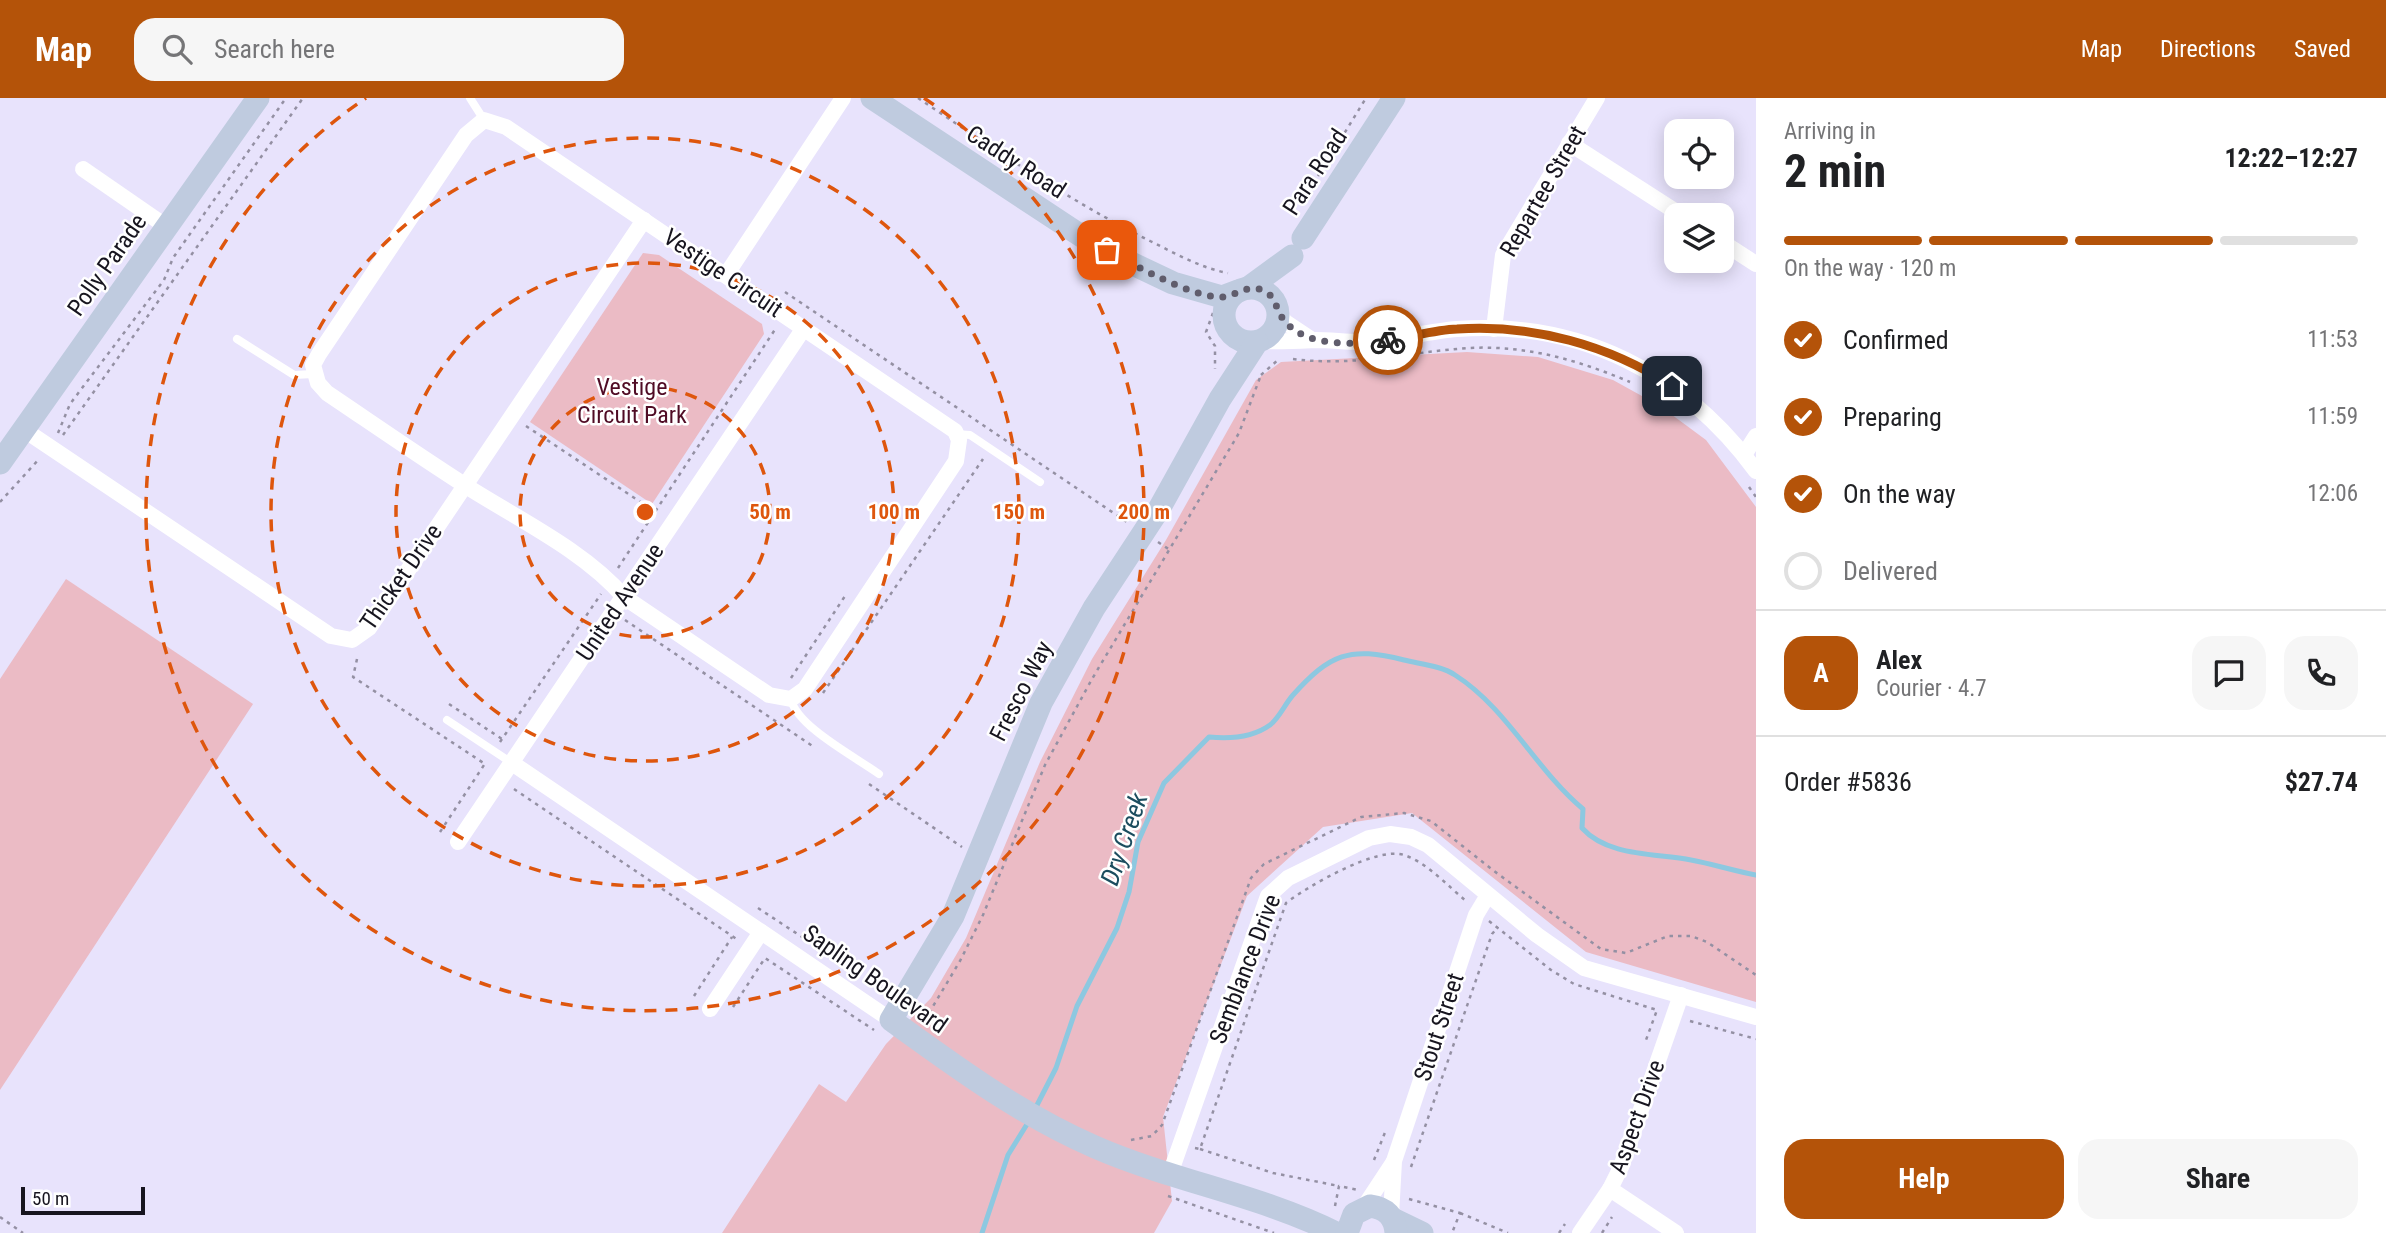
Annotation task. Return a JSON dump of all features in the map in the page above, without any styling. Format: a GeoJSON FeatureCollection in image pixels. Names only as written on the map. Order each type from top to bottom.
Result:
{"type":"FeatureCollection","features":[{"type":"Feature","properties":{"kind":"street","name":"Polly Parade"},"geometry":{"type":"LineString","coordinates":[[0,463],[258,98]]}},
{"type":"Feature","properties":{"kind":"street"},"geometry":{"type":"LineString","coordinates":[[726,275],[843,98]]}},
{"type":"Feature","properties":{"kind":"street","name":"Caddy Road"},"geometry":{"type":"LineString","coordinates":[[872,98],[1083,237],[1173,283],[1222,297],[1240,284]]}},
{"type":"Feature","properties":{"kind":"street","name":"Para Road"},"geometry":{"type":"LineString","coordinates":[[1298,248],[1394,98]]}},
{"type":"Feature","properties":{"kind":"street","name":"Repartee Street"},"geometry":{"type":"LineString","coordinates":[[1494,329],[1503,255],[1597,98]]}},
{"type":"Feature","properties":{"kind":"street"},"geometry":{"type":"LineString","coordinates":[[484,120],[466,135],[450,158],[319,354],[313,365],[313,374],[327,393],[600,573],[624,597],[769,695],[791,699],[805,689],[956,461],[959,440],[956,433]]}},
{"type":"Feature","properties":{"kind":"street","name":"Vestige Circuit"},"geometry":{"type":"LineString","coordinates":[[484,120],[506,127],[948,424],[956,433]]}},
{"type":"Feature","properties":{"kind":"street"},"geometry":{"type":"LineString","coordinates":[[1569,143],[1664,204]]}},
{"type":"Feature","properties":{"kind":"street"},"geometry":{"type":"LineString","coordinates":[[83,169],[167,227]]}},
{"type":"Feature","properties":{"kind":"street","name":"Thicket Drive"},"geometry":{"type":"LineString","coordinates":[[23,429],[341,640],[352,640],[369,628],[643,219]]}},
{"type":"Feature","properties":{"kind":"street"},"geometry":{"type":"LineString","coordinates":[[1298,248],[1240,284],[1226,306],[1220,328],[1241,341],[1290,343],[1312,340],[1375,342],[1457,329],[1523,331],[1573,340],[1630,362],[1696,403],[1744,455],[1752,478]]}},
{"type":"Feature","properties":{"kind":"street"},"geometry":{"type":"LineString","coordinates":[[1259,341],[1275,330],[1282,277],[1298,248]]}},
{"type":"Feature","properties":{"kind":"street"},"geometry":{"type":"LineString","coordinates":[[1734,250],[1756,264]]}},
{"type":"Feature","properties":{"kind":"street","name":"Caddy Road"},"geometry":{"type":"LineString","coordinates":[[1173,283],[1220,328]]}},
{"type":"Feature","properties":{"kind":"street"},"geometry":{"type":"LineString","coordinates":[[1240,284],[1266,292],[1285,323],[1312,340]]}},
{"type":"Feature","properties":{"kind":"street","name":"United Avenue"},"geometry":{"type":"LineString","coordinates":[[458,842],[508,784],[512,763],[804,328]]}},
{"type":"Feature","properties":{"kind":"street","name":"Fresco Way"},"geometry":{"type":"LineString","coordinates":[[1220,328],[1244,367]]}},
{"type":"Feature","properties":{"kind":"street","name":"Fresco Way"},"geometry":{"type":"LineString","coordinates":[[883,1025],[940,942],[1041,704],[1094,608],[1143,533],[1220,398],[1244,367],[1259,341]]}},
{"type":"Feature","properties":{"kind":"street"},"geometry":{"type":"LineString","coordinates":[[1744,455],[1756,436]]}},
{"type":"Feature","properties":{"kind":"street","name":"Sapling Boulevard"},"geometry":{"type":"LineString","coordinates":[[512,763],[761,932],[883,1025],[928,1033],[991,1090],[1071,1136],[1170,1174],[1306,1217],[1336,1233]]}},
{"type":"Feature","properties":{"kind":"street","name":"Semblance Drive"},"geometry":{"type":"LineString","coordinates":[[1170,1174],[1264,906],[1278,885],[1369,838],[1398,834],[1428,845],[1488,895],[1584,968],[1756,1017]]}},
{"type":"Feature","properties":{"kind":"street","name":"Stout Street"},"geometry":{"type":"LineString","coordinates":[[1362,1209],[1394,1160],[1476,915],[1488,895]]}},
{"type":"Feature","properties":{"kind":"street"},"geometry":{"type":"LineString","coordinates":[[710,1010],[761,932]]}},
{"type":"Feature","properties":{"kind":"street","name":"Aspect Drive"},"geometry":{"type":"LineString","coordinates":[[1580,1233],[1610,1189],[1627,1151],[1681,995]]}},
{"type":"Feature","properties":{"kind":"street","name":"Stout Street"},"geometry":{"type":"LineString","coordinates":[[1393,1222],[1394,1160]]}},
{"type":"Feature","properties":{"kind":"street"},"geometry":{"type":"LineString","coordinates":[[1610,1189],[1675,1233]]}},
{"type":"Feature","properties":{"kind":"street"},"geometry":{"type":"LineString","coordinates":[[1347,1233],[1350,1219],[1362,1209],[1382,1209],[1393,1222],[1422,1233]]}},
{"type":"Feature","properties":{"kind":"street","name":"Sapling Boulevard"},"geometry":{"type":"LineString","coordinates":[[1306,1217],[1362,1209]]}},
{"type":"Feature","properties":{"kind":"lane"},"geometry":{"type":"LineString","coordinates":[[470,98],[484,120]]}},
{"type":"Feature","properties":{"kind":"lane"},"geometry":{"type":"LineString","coordinates":[[237,339],[294,376],[313,374]]}},
{"type":"Feature","properties":{"kind":"lane","name":"Vestige Circuit"},"geometry":{"type":"LineString","coordinates":[[956,433],[970,435],[1040,482]]}},
{"type":"Feature","properties":{"kind":"lane"},"geometry":{"type":"LineString","coordinates":[[791,699],[793,707],[804,721],[879,774]]}},
{"type":"Feature","properties":{"kind":"lane","name":"Sapling Boulevard"},"geometry":{"type":"LineString","coordinates":[[447,720],[512,763]]}},
{"type":"Feature","properties":{"kind":"path"},"geometry":{"type":"LineString","coordinates":[[50,447],[70,404],[164,279],[173,258],[286,98]]}},
{"type":"Feature","properties":{"kind":"path"},"geometry":{"type":"LineString","coordinates":[[0,502],[8,490],[30,472],[50,447],[303,98]]}},
{"type":"Feature","properties":{"kind":"path"},"geometry":{"type":"LineString","coordinates":[[918,98],[1033,175],[1117,225],[1240,284]]}},
{"type":"Feature","properties":{"kind":"path"},"geometry":{"type":"LineString","coordinates":[[1317,178],[1366,98]]}},
{"type":"Feature","properties":{"kind":"path"},"geometry":{"type":"LineString","coordinates":[[785,292],[1170,550]]}},
{"type":"Feature","properties":{"kind":"path"},"geometry":{"type":"LineString","coordinates":[[1220,328],[1216,353],[1244,367],[1278,359],[1374,361],[1470,348],[1534,351],[1586,364],[1636,385]]}},
{"type":"Feature","properties":{"kind":"path"},"geometry":{"type":"LineString","coordinates":[[928,1033],[929,1013],[960,961],[982,915],[1045,765],[1092,679],[1239,433],[1244,367]]}},
{"type":"Feature","properties":{"kind":"path"},"geometry":{"type":"LineString","coordinates":[[524,425],[654,511]]}},
{"type":"Feature","properties":{"kind":"path"},"geometry":{"type":"LineString","coordinates":[[851,653],[999,436]]}},
{"type":"Feature","properties":{"kind":"path"},"geometry":{"type":"LineString","coordinates":[[1752,478],[1756,497]]}},
{"type":"Feature","properties":{"kind":"path"},"geometry":{"type":"LineString","coordinates":[[597,600],[818,749]]}},
{"type":"Feature","properties":{"kind":"path"},"geometry":{"type":"LineString","coordinates":[[358,659],[353,677],[485,764],[508,784],[765,958],[883,1025]]}},
{"type":"Feature","properties":{"kind":"path"},"geometry":{"type":"LineString","coordinates":[[449,704],[502,739]]}},
{"type":"Feature","properties":{"kind":"path"},"geometry":{"type":"LineString","coordinates":[[862,779],[962,846],[979,852]]}},
{"type":"Feature","properties":{"kind":"path"},"geometry":{"type":"LineString","coordinates":[[1124,1139],[1152,1136],[1162,1125],[1251,878],[1264,864],[1361,817],[1404,813],[1431,821],[1494,872],[1601,949],[1626,953],[1668,936],[1691,936],[1707,942],[1756,975]]}},
{"type":"Feature","properties":{"kind":"path"},"geometry":{"type":"LineString","coordinates":[[751,904],[887,993]]}},
{"type":"Feature","properties":{"kind":"path"},"geometry":{"type":"LineString","coordinates":[[1409,1171],[1492,934],[1498,927]]}},
{"type":"Feature","properties":{"kind":"path"},"geometry":{"type":"LineString","coordinates":[[694,996],[732,936]]}},
{"type":"Feature","properties":{"kind":"path"},"geometry":{"type":"LineString","coordinates":[[731,1009],[765,958]]}},
{"type":"Feature","properties":{"kind":"path"},"geometry":{"type":"LineString","coordinates":[[1657,1010],[1756,1039]]}},
{"type":"Feature","properties":{"kind":"path"},"geometry":{"type":"LineString","coordinates":[[1200,1149],[1273,1172],[1339,1186]]}},
{"type":"Feature","properties":{"kind":"path"},"geometry":{"type":"LineString","coordinates":[[1602,1233],[1616,1212]]}},
{"type":"Feature","properties":{"kind":"path"},"geometry":{"type":"LineString","coordinates":[[1460,1213],[1508,1233]]}},
{"type":"Feature","properties":{"kind":"path"},"geometry":{"type":"LineString","coordinates":[[0,1217],[23,1233]]}},
{"type":"Feature","properties":{"kind":"green space","name":"Vestige Circuit Park"},"geometry":{"type":"Polygon","coordinates":[[[643,253],[659,255],[762,324],[764,334],[652,504],[530,422],[643,253]]]}},
{"type":"Feature","properties":{"kind":"green space"},"geometry":{"type":"Polygon","coordinates":[[[1467,352],[1538,357],[1613,380],[1660,406],[1706,440],[1756,507],[1756,1002],[1586,952],[1412,813],[1323,827],[1247,896],[1163,1117],[1172,1201],[1154,1233],[722,1233],[819,1084],[846,1102],[886,1044],[931,998],[966,938],[1040,762],[1092,659],[1166,540],[1256,380],[1281,362],[1467,352]]]}},
{"type":"Feature","properties":{"kind":"green space"},"geometry":{"type":"Polygon","coordinates":[[[66,579],[253,704],[0,1090],[0,679],[66,579]]]}},
{"type":"Feature","properties":{"kind":"waterway","name":"Dry Creek"},"geometry":{"type":"LineString","coordinates":[[1035,1109],[1056,1068],[1077,1006],[1117,928],[1129,892],[1138,842],[1164,783],[1209,737],[1240,737],[1256,733],[1270,725],[1306,681],[1318,670],[1342,657],[1354,654],[1385,656],[1437,667],[1455,675],[1474,689],[1506,722],[1550,776],[1583,809],[1582,828],[1605,844],[1633,852],[1691,860],[1756,875]]}},
{"type":"Feature","properties":{"kind":"waterway","name":"Dry Creek"},"geometry":{"type":"LineString","coordinates":[[982,1233],[1008,1155],[1029,1121]]}},
{"type":"Feature","properties":{"kind":"way so far"},"geometry":{"type":"LineString","coordinates":[[1107,250],[1173,283],[1222,297],[1248,288],[1260,289],[1275,301],[1285,323],[1312,340],[1388,340]]}},
{"type":"Feature","properties":{"kind":"route"},"geometry":{"type":"LineString","coordinates":[[1388,340],[1470,328],[1549,335],[1603,350],[1672,386]]}}]}
